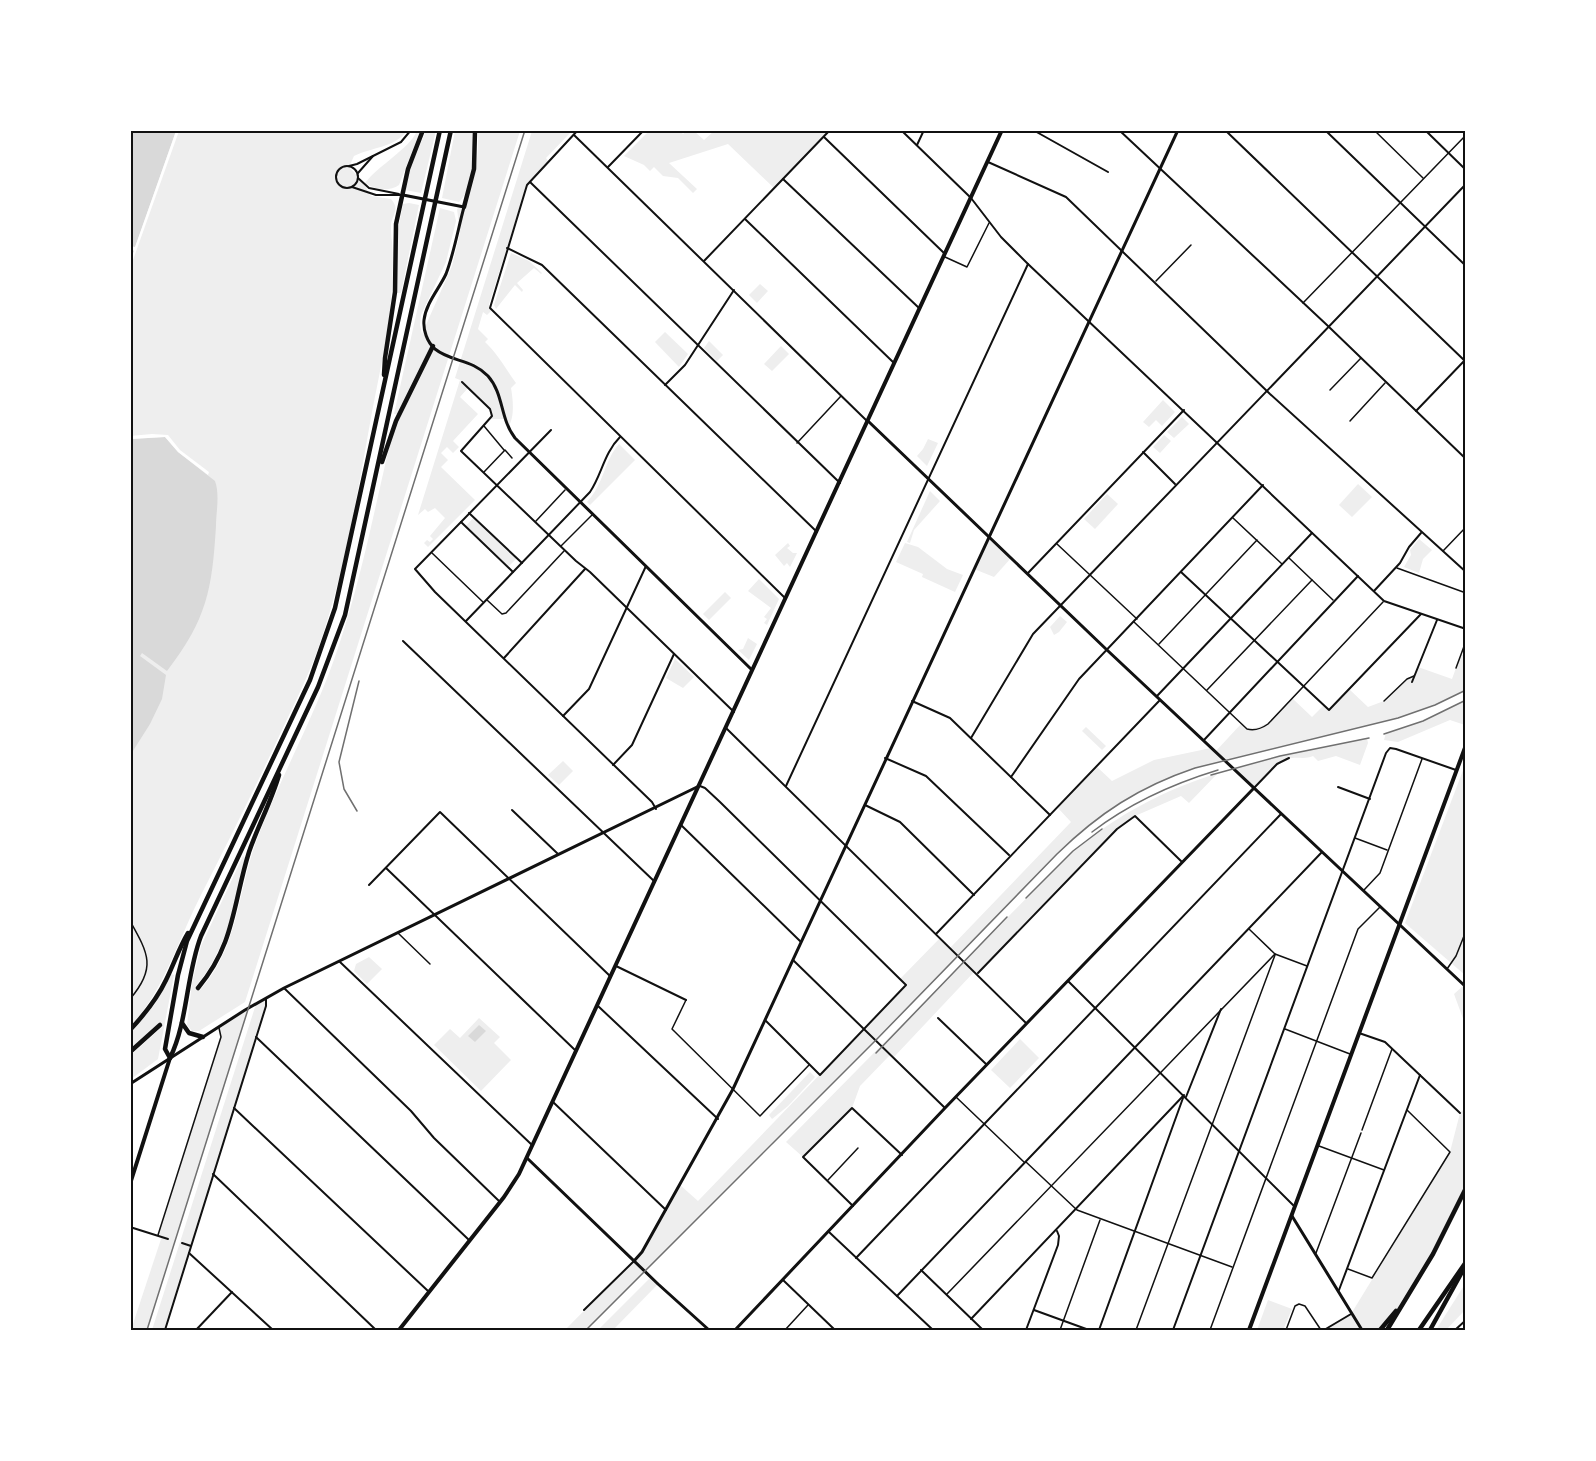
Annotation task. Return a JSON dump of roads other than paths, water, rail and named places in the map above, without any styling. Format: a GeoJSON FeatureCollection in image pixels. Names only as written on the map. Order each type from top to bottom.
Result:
{"type":"FeatureCollection","features":[{"type":"Feature","properties":{"kind":"highway"},"geometry":{"type":"LineString","coordinates":[[384,386],[385,358],[395,292],[395,230],[401,195],[423,130]]}},
{"type":"Feature","properties":{"kind":"highway"},"geometry":{"type":"LineString","coordinates":[[170,1058],[165,1049],[185,949],[197,918],[303,696],[322,649],[339,591],[440,130]]}},
{"type":"Feature","properties":{"kind":"highway"},"geometry":{"type":"LineString","coordinates":[[170,1058],[177,1042],[191,968],[201,936],[318,687],[337,639],[351,590],[375,483],[451,130]]}},
{"type":"Feature","properties":{"kind":"highway"},"geometry":{"type":"LineString","coordinates":[[464,207],[474,169],[475,130]]}},
{"type":"Feature","properties":{"kind":"highway"},"geometry":{"type":"LineString","coordinates":[[375,483],[396,421],[433,346]]}},
{"type":"Feature","properties":{"kind":"highway"},"geometry":{"type":"LineString","coordinates":[[198,988],[215,964],[227,939],[250,851],[285,758]]}},
{"type":"Feature","properties":{"kind":"highway"},"geometry":{"type":"LineString","coordinates":[[130,1030],[156,998],[180,946],[197,918]]}},
{"type":"Feature","properties":{"kind":"highway"},"geometry":{"type":"LineString","coordinates":[[181,1020],[189,1033],[203,1037]]}},
{"type":"Feature","properties":{"kind":"highway"},"geometry":{"type":"LineString","coordinates":[[130,1052],[160,1025]]}},
{"type":"Feature","properties":{"kind":"highway"},"geometry":{"type":"LineString","coordinates":[[1387,1330],[1432,1254],[1466,1188]]}},
{"type":"Feature","properties":{"kind":"highway"},"geometry":{"type":"LineString","coordinates":[[1419,1330],[1466,1264]]}},
{"type":"Feature","properties":{"kind":"highway"},"geometry":{"type":"LineString","coordinates":[[1430,1330],[1466,1264]]}},
{"type":"Feature","properties":{"kind":"highway"},"geometry":{"type":"LineString","coordinates":[[1380,1330],[1409,1295]]}},
{"type":"Feature","properties":{"kind":"main road"},"geometry":{"type":"LineString","coordinates":[[399,1330],[516,1180],[656,882],[1002,130]]}},
{"type":"Feature","properties":{"kind":"main road"},"geometry":{"type":"LineString","coordinates":[[1249,1330],[1466,745]]}},
{"type":"Feature","properties":{"kind":"main road"},"geometry":{"type":"LineString","coordinates":[[130,1184],[170,1058]]}},
{"type":"Feature","properties":{"kind":"street"},"geometry":{"type":"LineString","coordinates":[[411,130],[401,142],[357,164],[342,167],[338,171],[336,180],[342,187],[352,187],[376,195],[401,195],[464,207],[447,271],[425,317],[426,334],[433,346],[444,354],[473,364],[485,373],[498,392],[507,427],[515,438],[753,671]]}},
{"type":"Feature","properties":{"kind":"street"},"geometry":{"type":"LineString","coordinates":[[578,130],[529,181],[490,308],[786,599]]}},
{"type":"Feature","properties":{"kind":"street"},"geometry":{"type":"LineString","coordinates":[[608,168],[644,130]]}},
{"type":"Feature","properties":{"kind":"street"},"geometry":{"type":"LineString","coordinates":[[704,261],[830,130]]}},
{"type":"Feature","properties":{"kind":"street"},"geometry":{"type":"LineString","coordinates":[[901,130],[971,198],[1001,237],[1028,264],[1384,601],[1466,629]]}},
{"type":"Feature","properties":{"kind":"street"},"geometry":{"type":"LineString","coordinates":[[917,145],[924,130]]}},
{"type":"Feature","properties":{"kind":"street"},"geometry":{"type":"LineString","coordinates":[[1033,130],[1108,172]]}},
{"type":"Feature","properties":{"kind":"street"},"geometry":{"type":"LineString","coordinates":[[1119,130],[1466,459]]}},
{"type":"Feature","properties":{"kind":"street"},"geometry":{"type":"LineString","coordinates":[[584,1310],[642,1252],[718,1119],[1178,130]]}},
{"type":"Feature","properties":{"kind":"street"},"geometry":{"type":"LineString","coordinates":[[1225,130],[1465,361],[1416,411]]}},
{"type":"Feature","properties":{"kind":"street"},"geometry":{"type":"LineString","coordinates":[[1325,130],[1466,266]]}},
{"type":"Feature","properties":{"kind":"street"},"geometry":{"type":"LineString","coordinates":[[1425,130],[1466,170]]}},
{"type":"Feature","properties":{"kind":"street"},"geometry":{"type":"LineString","coordinates":[[574,135],[868,422],[1203,741],[1466,987]]}},
{"type":"Feature","properties":{"kind":"street"},"geometry":{"type":"LineString","coordinates":[[824,137],[944,255]]}},
{"type":"Feature","properties":{"kind":"street"},"geometry":{"type":"LineString","coordinates":[[358,173],[375,154]]}},
{"type":"Feature","properties":{"kind":"street"},"geometry":{"type":"LineString","coordinates":[[988,162],[1066,197],[1267,391],[1466,573]]}},
{"type":"Feature","properties":{"kind":"street"},"geometry":{"type":"LineString","coordinates":[[349,166],[358,173],[358,178],[352,187]]}},
{"type":"Feature","properties":{"kind":"street"},"geometry":{"type":"LineString","coordinates":[[358,178],[369,188],[392,191],[401,195]]}},
{"type":"Feature","properties":{"kind":"street"},"geometry":{"type":"LineString","coordinates":[[783,179],[919,308]]}},
{"type":"Feature","properties":{"kind":"street"},"geometry":{"type":"LineString","coordinates":[[529,181],[840,483]]}},
{"type":"Feature","properties":{"kind":"street"},"geometry":{"type":"LineString","coordinates":[[970,738],[1033,634],[1466,183]]}},
{"type":"Feature","properties":{"kind":"street"},"geometry":{"type":"LineString","coordinates":[[745,219],[894,363]]}},
{"type":"Feature","properties":{"kind":"street"},"geometry":{"type":"LineString","coordinates":[[507,248],[542,265],[817,532]]}},
{"type":"Feature","properties":{"kind":"street"},"geometry":{"type":"LineString","coordinates":[[786,786],[1028,264]]}},
{"type":"Feature","properties":{"kind":"street"},"geometry":{"type":"LineString","coordinates":[[666,385],[685,365],[734,290]]}},
{"type":"Feature","properties":{"kind":"street"},"geometry":{"type":"LineString","coordinates":[[462,382],[492,412],[491,419],[461,451],[734,712]]}},
{"type":"Feature","properties":{"kind":"street"},"geometry":{"type":"LineString","coordinates":[[1028,574],[1184,410]]}},
{"type":"Feature","properties":{"kind":"street"},"geometry":{"type":"LineString","coordinates":[[551,430],[414,569],[652,802],[656,809]]}},
{"type":"Feature","properties":{"kind":"street"},"geometry":{"type":"LineString","coordinates":[[466,621],[594,487],[607,454],[620,436]]}},
{"type":"Feature","properties":{"kind":"street"},"geometry":{"type":"LineString","coordinates":[[1143,452],[1176,485]]}},
{"type":"Feature","properties":{"kind":"street"},"geometry":{"type":"LineString","coordinates":[[1011,777],[1079,679],[1263,485]]}},
{"type":"Feature","properties":{"kind":"street"},"geometry":{"type":"LineString","coordinates":[[469,513],[522,563]]}},
{"type":"Feature","properties":{"kind":"street"},"geometry":{"type":"LineString","coordinates":[[461,522],[513,572]]}},
{"type":"Feature","properties":{"kind":"street"},"geometry":{"type":"LineString","coordinates":[[936,934],[1050,815],[1312,532]]}},
{"type":"Feature","properties":{"kind":"street"},"geometry":{"type":"LineString","coordinates":[[1374,591],[1396,567],[1421,532]]}},
{"type":"Feature","properties":{"kind":"street"},"geometry":{"type":"LineString","coordinates":[[563,716],[589,689],[646,566]]}},
{"type":"Feature","properties":{"kind":"street"},"geometry":{"type":"LineString","coordinates":[[503,658],[585,568]]}},
{"type":"Feature","properties":{"kind":"street"},"geometry":{"type":"LineString","coordinates":[[1181,572],[1329,710],[1421,614]]}},
{"type":"Feature","properties":{"kind":"street"},"geometry":{"type":"LineString","coordinates":[[1203,741],[1358,576]]}},
{"type":"Feature","properties":{"kind":"street"},"geometry":{"type":"LineString","coordinates":[[1412,682],[1437,620]]}},
{"type":"Feature","properties":{"kind":"street"},"geometry":{"type":"LineString","coordinates":[[403,641],[656,882]]}},
{"type":"Feature","properties":{"kind":"street"},"geometry":{"type":"LineString","coordinates":[[613,765],[632,745],[674,654]]}},
{"type":"Feature","properties":{"kind":"street"},"geometry":{"type":"LineString","coordinates":[[912,701],[950,718],[1050,815]]}},
{"type":"Feature","properties":{"kind":"street"},"geometry":{"type":"LineString","coordinates":[[726,728],[1027,1023]]}},
{"type":"Feature","properties":{"kind":"street"},"geometry":{"type":"LineString","coordinates":[[1173,1330],[1386,753],[1390,748],[1456,770]]}},
{"type":"Feature","properties":{"kind":"street"},"geometry":{"type":"LineString","coordinates":[[885,758],[926,776],[1010,856]]}},
{"type":"Feature","properties":{"kind":"street"},"geometry":{"type":"LineString","coordinates":[[735,1330],[1276,764],[1289,758]]}},
{"type":"Feature","properties":{"kind":"street"},"geometry":{"type":"LineString","coordinates":[[130,1084],[284,988],[700,786],[720,802],[906,985],[820,1075],[764,1019]]}},
{"type":"Feature","properties":{"kind":"street"},"geometry":{"type":"LineString","coordinates":[[1338,787],[1370,799]]}},
{"type":"Feature","properties":{"kind":"street"},"geometry":{"type":"LineString","coordinates":[[865,806],[900,822],[974,895]]}},
{"type":"Feature","properties":{"kind":"street"},"geometry":{"type":"LineString","coordinates":[[512,810],[559,855]]}},
{"type":"Feature","properties":{"kind":"street"},"geometry":{"type":"LineString","coordinates":[[369,885],[440,812],[611,977]]}},
{"type":"Feature","properties":{"kind":"street"},"geometry":{"type":"LineString","coordinates":[[856,1258],[1281,814]]}},
{"type":"Feature","properties":{"kind":"street"},"geometry":{"type":"LineString","coordinates":[[977,974],[1117,829],[1134,816],[1182,862]]}},
{"type":"Feature","properties":{"kind":"street"},"geometry":{"type":"LineString","coordinates":[[681,825],[801,942]]}},
{"type":"Feature","properties":{"kind":"street"},"geometry":{"type":"LineString","coordinates":[[897,1296],[1322,852]]}},
{"type":"Feature","properties":{"kind":"street"},"geometry":{"type":"LineString","coordinates":[[386,868],[576,1051]]}},
{"type":"Feature","properties":{"kind":"street"},"geometry":{"type":"LineString","coordinates":[[793,960],[945,1108]]}},
{"type":"Feature","properties":{"kind":"street"},"geometry":{"type":"LineString","coordinates":[[340,962],[532,1145]]}},
{"type":"Feature","properties":{"kind":"street"},"geometry":{"type":"LineString","coordinates":[[616,966],[686,1000]]}},
{"type":"Feature","properties":{"kind":"street"},"geometry":{"type":"LineString","coordinates":[[1068,981],[1295,1206]]}},
{"type":"Feature","properties":{"kind":"street"},"geometry":{"type":"LineString","coordinates":[[284,988],[411,1111],[434,1138],[500,1202]]}},
{"type":"Feature","properties":{"kind":"street"},"geometry":{"type":"LineString","coordinates":[[165,1330],[266,1006],[266,998]]}},
{"type":"Feature","properties":{"kind":"street"},"geometry":{"type":"LineString","coordinates":[[598,1006],[718,1119]]}},
{"type":"Feature","properties":{"kind":"street"},"geometry":{"type":"LineString","coordinates":[[1099,1330],[1185,1096],[1221,1009]]}},
{"type":"Feature","properties":{"kind":"street"},"geometry":{"type":"LineString","coordinates":[[938,1018],[987,1065]]}},
{"type":"Feature","properties":{"kind":"street"},"geometry":{"type":"LineString","coordinates":[[1359,1033],[1385,1042],[1460,1113]]}},
{"type":"Feature","properties":{"kind":"street"},"geometry":{"type":"LineString","coordinates":[[256,1037],[469,1240]]}},
{"type":"Feature","properties":{"kind":"street"},"geometry":{"type":"LineString","coordinates":[[1338,1293],[1420,1075]]}},
{"type":"Feature","properties":{"kind":"street"},"geometry":{"type":"LineString","coordinates":[[971,1319],[1185,1096]]}},
{"type":"Feature","properties":{"kind":"street"},"geometry":{"type":"LineString","coordinates":[[553,1102],[666,1210]]}},
{"type":"Feature","properties":{"kind":"street"},"geometry":{"type":"LineString","coordinates":[[853,1206],[803,1157],[852,1107],[902,1155]]}},
{"type":"Feature","properties":{"kind":"street"},"geometry":{"type":"LineString","coordinates":[[234,1108],[429,1292]]}},
{"type":"Feature","properties":{"kind":"street"},"geometry":{"type":"LineString","coordinates":[[527,1158],[709,1330]]}},
{"type":"Feature","properties":{"kind":"street"},"geometry":{"type":"LineString","coordinates":[[213,1174],[376,1330]]}},
{"type":"Feature","properties":{"kind":"street"},"geometry":{"type":"LineString","coordinates":[[1292,1216],[1362,1330]]}},
{"type":"Feature","properties":{"kind":"street"},"geometry":{"type":"LineString","coordinates":[[130,1227],[168,1239]]}},
{"type":"Feature","properties":{"kind":"street"},"geometry":{"type":"LineString","coordinates":[[1026,1330],[1058,1245],[1057,1230]]}},
{"type":"Feature","properties":{"kind":"street"},"geometry":{"type":"LineString","coordinates":[[829,1232],[933,1330]]}},
{"type":"Feature","properties":{"kind":"street"},"geometry":{"type":"LineString","coordinates":[[182,1243],[191,1246]]}},
{"type":"Feature","properties":{"kind":"street"},"geometry":{"type":"LineString","coordinates":[[189,1253],[273,1330]]}},
{"type":"Feature","properties":{"kind":"street"},"geometry":{"type":"LineString","coordinates":[[921,1270],[983,1330]]}},
{"type":"Feature","properties":{"kind":"street"},"geometry":{"type":"LineString","coordinates":[[783,1280],[835,1330]]}},
{"type":"Feature","properties":{"kind":"street"},"geometry":{"type":"LineString","coordinates":[[196,1330],[232,1292]]}},
{"type":"Feature","properties":{"kind":"street"},"geometry":{"type":"LineString","coordinates":[[1034,1310],[1089,1330]]}},
{"type":"Feature","properties":{"kind":"street"},"geometry":{"type":"LineString","coordinates":[[1322,1330],[1351,1314]]}},
{"type":"Feature","properties":{"kind":"street"},"geometry":{"type":"LineString","coordinates":[[1455,1330],[1466,1320]]}},
{"type":"Feature","properties":{"kind":"lane"},"geometry":{"type":"LineString","coordinates":[[1374,130],[1424,178]]}},
{"type":"Feature","properties":{"kind":"lane"},"geometry":{"type":"LineString","coordinates":[[1303,303],[1466,135]]}},
{"type":"Feature","properties":{"kind":"lane"},"geometry":{"type":"LineString","coordinates":[[944,255],[967,267],[989,222]]}},
{"type":"Feature","properties":{"kind":"lane"},"geometry":{"type":"LineString","coordinates":[[1155,282],[1191,245]]}},
{"type":"Feature","properties":{"kind":"lane"},"geometry":{"type":"LineString","coordinates":[[1330,390],[1361,358]]}},
{"type":"Feature","properties":{"kind":"lane"},"geometry":{"type":"LineString","coordinates":[[1350,421],[1386,382]]}},
{"type":"Feature","properties":{"kind":"lane"},"geometry":{"type":"LineString","coordinates":[[797,443],[841,396]]}},
{"type":"Feature","properties":{"kind":"lane"},"geometry":{"type":"LineString","coordinates":[[484,426],[512,458]]}},
{"type":"Feature","properties":{"kind":"lane"},"geometry":{"type":"LineString","coordinates":[[483,473],[505,450]]}},
{"type":"Feature","properties":{"kind":"lane"},"geometry":{"type":"LineString","coordinates":[[535,522],[566,489]]}},
{"type":"Feature","properties":{"kind":"lane"},"geometry":{"type":"LineString","coordinates":[[560,547],[593,514]]}},
{"type":"Feature","properties":{"kind":"lane"},"geometry":{"type":"LineString","coordinates":[[1233,518],[1282,564]]}},
{"type":"Feature","properties":{"kind":"lane"},"geometry":{"type":"LineString","coordinates":[[1442,552],[1466,527]]}},
{"type":"Feature","properties":{"kind":"lane"},"geometry":{"type":"LineString","coordinates":[[1158,645],[1257,540]]}},
{"type":"Feature","properties":{"kind":"lane"},"geometry":{"type":"LineString","coordinates":[[1057,544],[1137,619]]}},
{"type":"Feature","properties":{"kind":"lane"},"geometry":{"type":"LineString","coordinates":[[486,600],[502,614],[506,613],[565,551]]}},
{"type":"Feature","properties":{"kind":"lane"},"geometry":{"type":"LineString","coordinates":[[431,552],[483,603]]}},
{"type":"Feature","properties":{"kind":"lane"},"geometry":{"type":"LineString","coordinates":[[1288,558],[1334,601]]}},
{"type":"Feature","properties":{"kind":"lane"},"geometry":{"type":"LineString","coordinates":[[1396,567],[1466,593]]}},
{"type":"Feature","properties":{"kind":"lane"},"geometry":{"type":"LineString","coordinates":[[1206,692],[1311,580]]}},
{"type":"Feature","properties":{"kind":"lane"},"geometry":{"type":"LineString","coordinates":[[1134,622],[1206,692],[1247,729],[1252,730],[1264,726],[1304,687],[1384,601]]}},
{"type":"Feature","properties":{"kind":"lane"},"geometry":{"type":"LineString","coordinates":[[1456,668],[1466,641]]}},
{"type":"Feature","properties":{"kind":"lane"},"geometry":{"type":"LineString","coordinates":[[1384,701],[1407,679],[1414,676]]}},
{"type":"Feature","properties":{"kind":"lane"},"geometry":{"type":"LineString","coordinates":[[1363,891],[1380,873],[1422,758]]}},
{"type":"Feature","properties":{"kind":"lane"},"geometry":{"type":"LineString","coordinates":[[1354,838],[1388,850]]}},
{"type":"Feature","properties":{"kind":"lane"},"geometry":{"type":"LineString","coordinates":[[1210,1330],[1358,929],[1380,907]]}},
{"type":"Feature","properties":{"kind":"lane"},"geometry":{"type":"LineString","coordinates":[[130,921],[146,951],[148,964],[142,984],[130,999]]}},
{"type":"Feature","properties":{"kind":"lane"},"geometry":{"type":"LineString","coordinates":[[1248,929],[1275,954],[1308,966]]}},
{"type":"Feature","properties":{"kind":"lane"},"geometry":{"type":"LineString","coordinates":[[1447,970],[1456,956],[1466,931]]}},
{"type":"Feature","properties":{"kind":"lane"},"geometry":{"type":"LineString","coordinates":[[398,933],[430,964]]}},
{"type":"Feature","properties":{"kind":"lane"},"geometry":{"type":"LineString","coordinates":[[946,1295],[1275,954]]}},
{"type":"Feature","properties":{"kind":"lane"},"geometry":{"type":"LineString","coordinates":[[1136,1330],[1275,954]]}},
{"type":"Feature","properties":{"kind":"lane"},"geometry":{"type":"LineString","coordinates":[[686,1000],[672,1029],[760,1116],[810,1065]]}},
{"type":"Feature","properties":{"kind":"lane"},"geometry":{"type":"LineString","coordinates":[[158,1235],[220,1036],[219,1027]]}},
{"type":"Feature","properties":{"kind":"lane"},"geometry":{"type":"LineString","coordinates":[[1284,1029],[1351,1054]]}},
{"type":"Feature","properties":{"kind":"lane"},"geometry":{"type":"LineString","coordinates":[[1316,1255],[1392,1048]]}},
{"type":"Feature","properties":{"kind":"lane"},"geometry":{"type":"LineString","coordinates":[[956,1097],[1077,1210],[1233,1268]]}},
{"type":"Feature","properties":{"kind":"lane"},"geometry":{"type":"LineString","coordinates":[[1348,1269],[1372,1278],[1450,1152],[1407,1110]]}},
{"type":"Feature","properties":{"kind":"lane"},"geometry":{"type":"LineString","coordinates":[[1318,1145],[1384,1170]]}},
{"type":"Feature","properties":{"kind":"lane"},"geometry":{"type":"LineString","coordinates":[[827,1181],[858,1148]]}},
{"type":"Feature","properties":{"kind":"lane"},"geometry":{"type":"LineString","coordinates":[[1060,1330],[1101,1219]]}},
{"type":"Feature","properties":{"kind":"lane"},"geometry":{"type":"LineString","coordinates":[[1286,1330],[1295,1306],[1300,1304],[1305,1306],[1322,1330]]}},
{"type":"Feature","properties":{"kind":"lane"},"geometry":{"type":"LineString","coordinates":[[784,1330],[808,1305]]}},
{"type":"Feature","properties":{"kind":"railway"},"geometry":{"type":"LineString","coordinates":[[147,1330],[525,130]]}},
{"type":"Feature","properties":{"kind":"railway"},"geometry":{"type":"LineString","coordinates":[[357,811],[344,789],[339,762],[359,681]]}},
{"type":"Feature","properties":{"kind":"railway"},"geometry":{"type":"LineString","coordinates":[[586,1330],[877,1039],[1057,854],[1104,814],[1138,793],[1195,768],[1398,718],[1435,705],[1466,690]]}},
{"type":"Feature","properties":{"kind":"railway"},"geometry":{"type":"LineString","coordinates":[[1384,734],[1423,721],[1466,700]]}},
{"type":"Feature","properties":{"kind":"railway"},"geometry":{"type":"LineString","coordinates":[[1211,775],[1280,756],[1369,738]]}},
{"type":"Feature","properties":{"kind":"railway"},"geometry":{"type":"LineString","coordinates":[[1092,832],[1121,812],[1152,795],[1218,770]]}},
{"type":"Feature","properties":{"kind":"railway"},"geometry":{"type":"LineString","coordinates":[[1026,898],[1073,851],[1102,829]]}},
{"type":"Feature","properties":{"kind":"railway"},"geometry":{"type":"LineString","coordinates":[[876,1053],[1007,917]]}}]}
